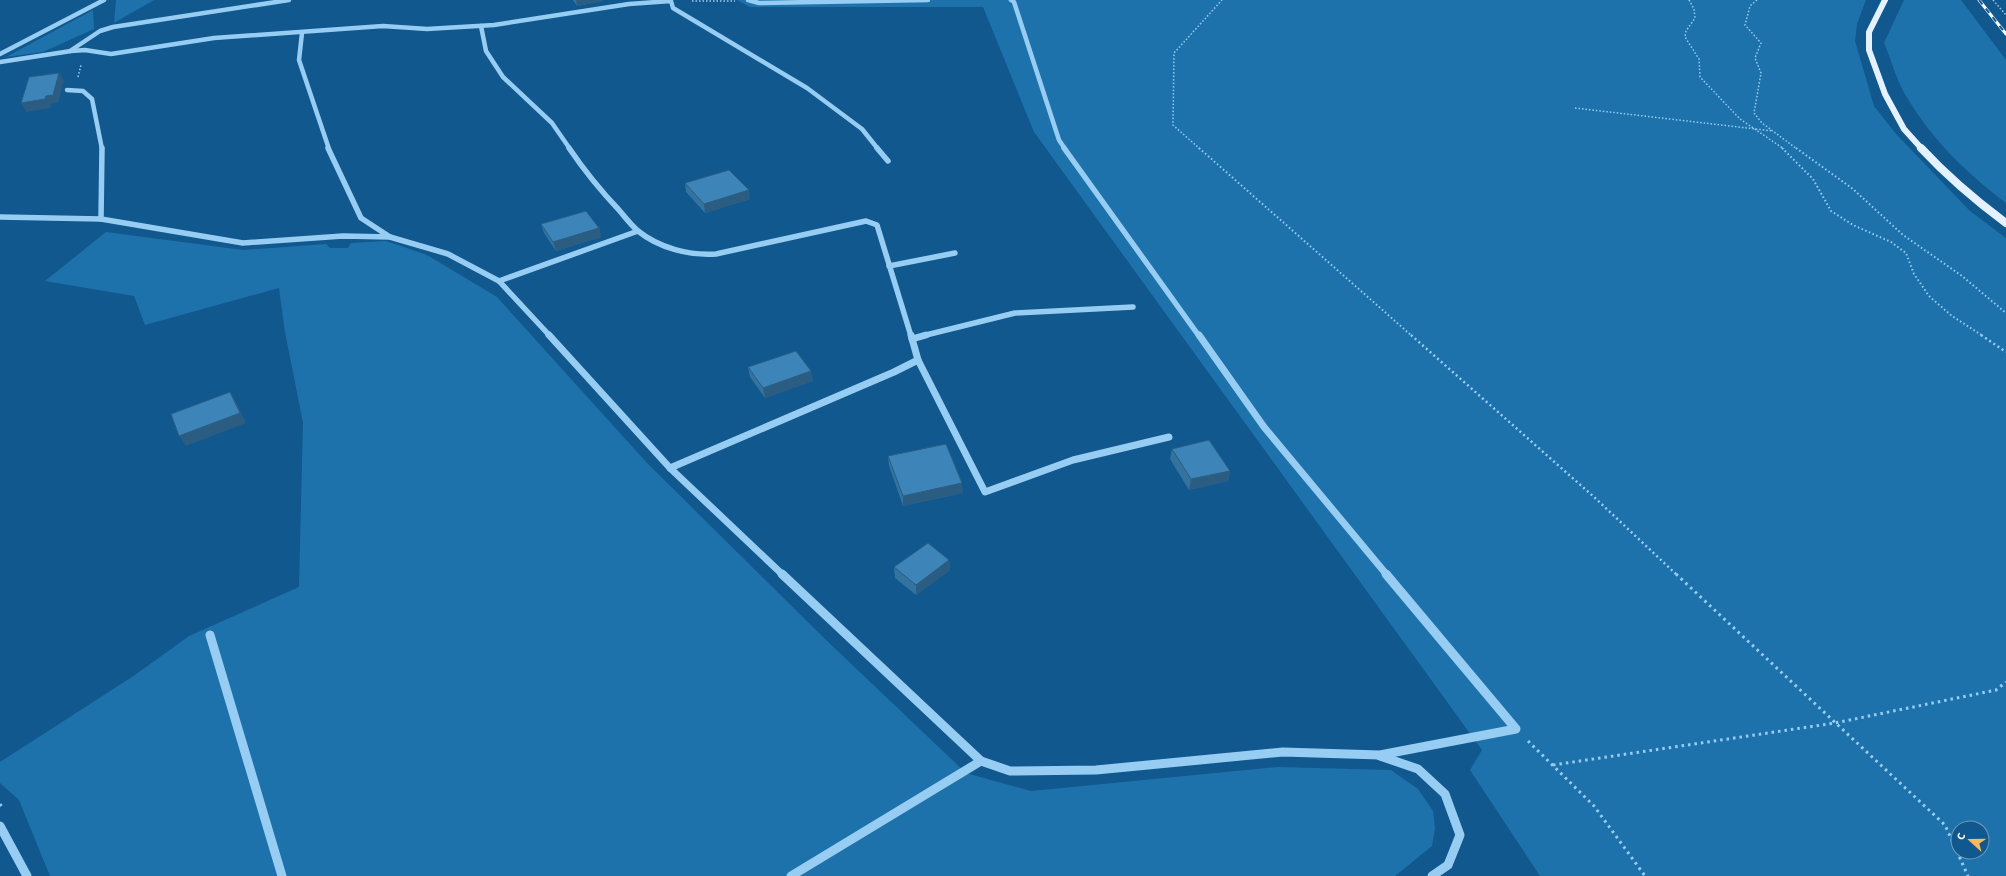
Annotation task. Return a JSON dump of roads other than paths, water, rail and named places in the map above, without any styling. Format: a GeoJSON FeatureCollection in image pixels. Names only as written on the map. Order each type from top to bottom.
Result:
{"type":"FeatureCollection","features":[{"type":"Feature","properties":{"kind":"main road"},"geometry":{"type":"LineString","coordinates":[[1885,0],[1869,32],[1869,50],[1885,94],[1904,129],[1947,176],[1976,201],[2006,223]]}},
{"type":"Feature","properties":{"kind":"street"},"geometry":{"type":"LineString","coordinates":[[0,54],[104,0]]}},
{"type":"Feature","properties":{"kind":"street"},"geometry":{"type":"LineString","coordinates":[[70,51],[100,31],[113,27],[289,0]]}},
{"type":"Feature","properties":{"kind":"street"},"geometry":{"type":"LineString","coordinates":[[749,0],[759,3],[928,0]]}},
{"type":"Feature","properties":{"kind":"street"},"geometry":{"type":"LineString","coordinates":[[0,217],[101,219],[243,243],[343,236],[390,237],[448,254],[499,281],[670,468],[981,761],[1010,771],[1096,770],[1283,752],[1380,756],[1516,729],[1264,427],[1060,140],[1014,2],[1011,0]]}},
{"type":"Feature","properties":{"kind":"street"},"geometry":{"type":"LineString","coordinates":[[0,62],[70,51],[85,50],[100,55],[111,54],[214,38],[302,33],[383,26],[411,30],[481,26],[559,16],[637,1],[671,1],[673,8],[807,88],[862,129],[888,160]]}},
{"type":"Feature","properties":{"kind":"street"},"geometry":{"type":"LineString","coordinates":[[481,26],[486,51],[503,77],[552,123],[592,181],[638,231],[665,246],[701,255],[716,254],[866,220],[877,225],[918,360],[985,492],[1073,460],[1169,437]]}},
{"type":"Feature","properties":{"kind":"street"},"geometry":{"type":"LineString","coordinates":[[302,33],[299,60],[324,138],[361,218],[390,237]]}},
{"type":"Feature","properties":{"kind":"street"},"geometry":{"type":"LineString","coordinates":[[67,90],[83,91],[92,99],[103,151],[101,219]]}},
{"type":"Feature","properties":{"kind":"street"},"geometry":{"type":"LineString","coordinates":[[499,281],[638,231]]}},
{"type":"Feature","properties":{"kind":"street"},"geometry":{"type":"LineString","coordinates":[[889,266],[955,253]]}},
{"type":"Feature","properties":{"kind":"street"},"geometry":{"type":"LineString","coordinates":[[912,339],[1015,313],[1133,307]]}},
{"type":"Feature","properties":{"kind":"street"},"geometry":{"type":"LineString","coordinates":[[670,468],[894,372],[918,360]]}},
{"type":"Feature","properties":{"kind":"street"},"geometry":{"type":"LineString","coordinates":[[210,635],[282,876]]}},
{"type":"Feature","properties":{"kind":"street"},"geometry":{"type":"LineString","coordinates":[[1380,756],[1418,769],[1444,794],[1460,835],[1448,865],[1432,876]]}},
{"type":"Feature","properties":{"kind":"street"},"geometry":{"type":"LineString","coordinates":[[791,876],[981,761]]}},
{"type":"Feature","properties":{"kind":"street"},"geometry":{"type":"LineString","coordinates":[[0,826],[27,876]]}},
{"type":"Feature","properties":{"kind":"railway"},"geometry":{"type":"LineString","coordinates":[[1979,0],[2006,34]]}}]}
